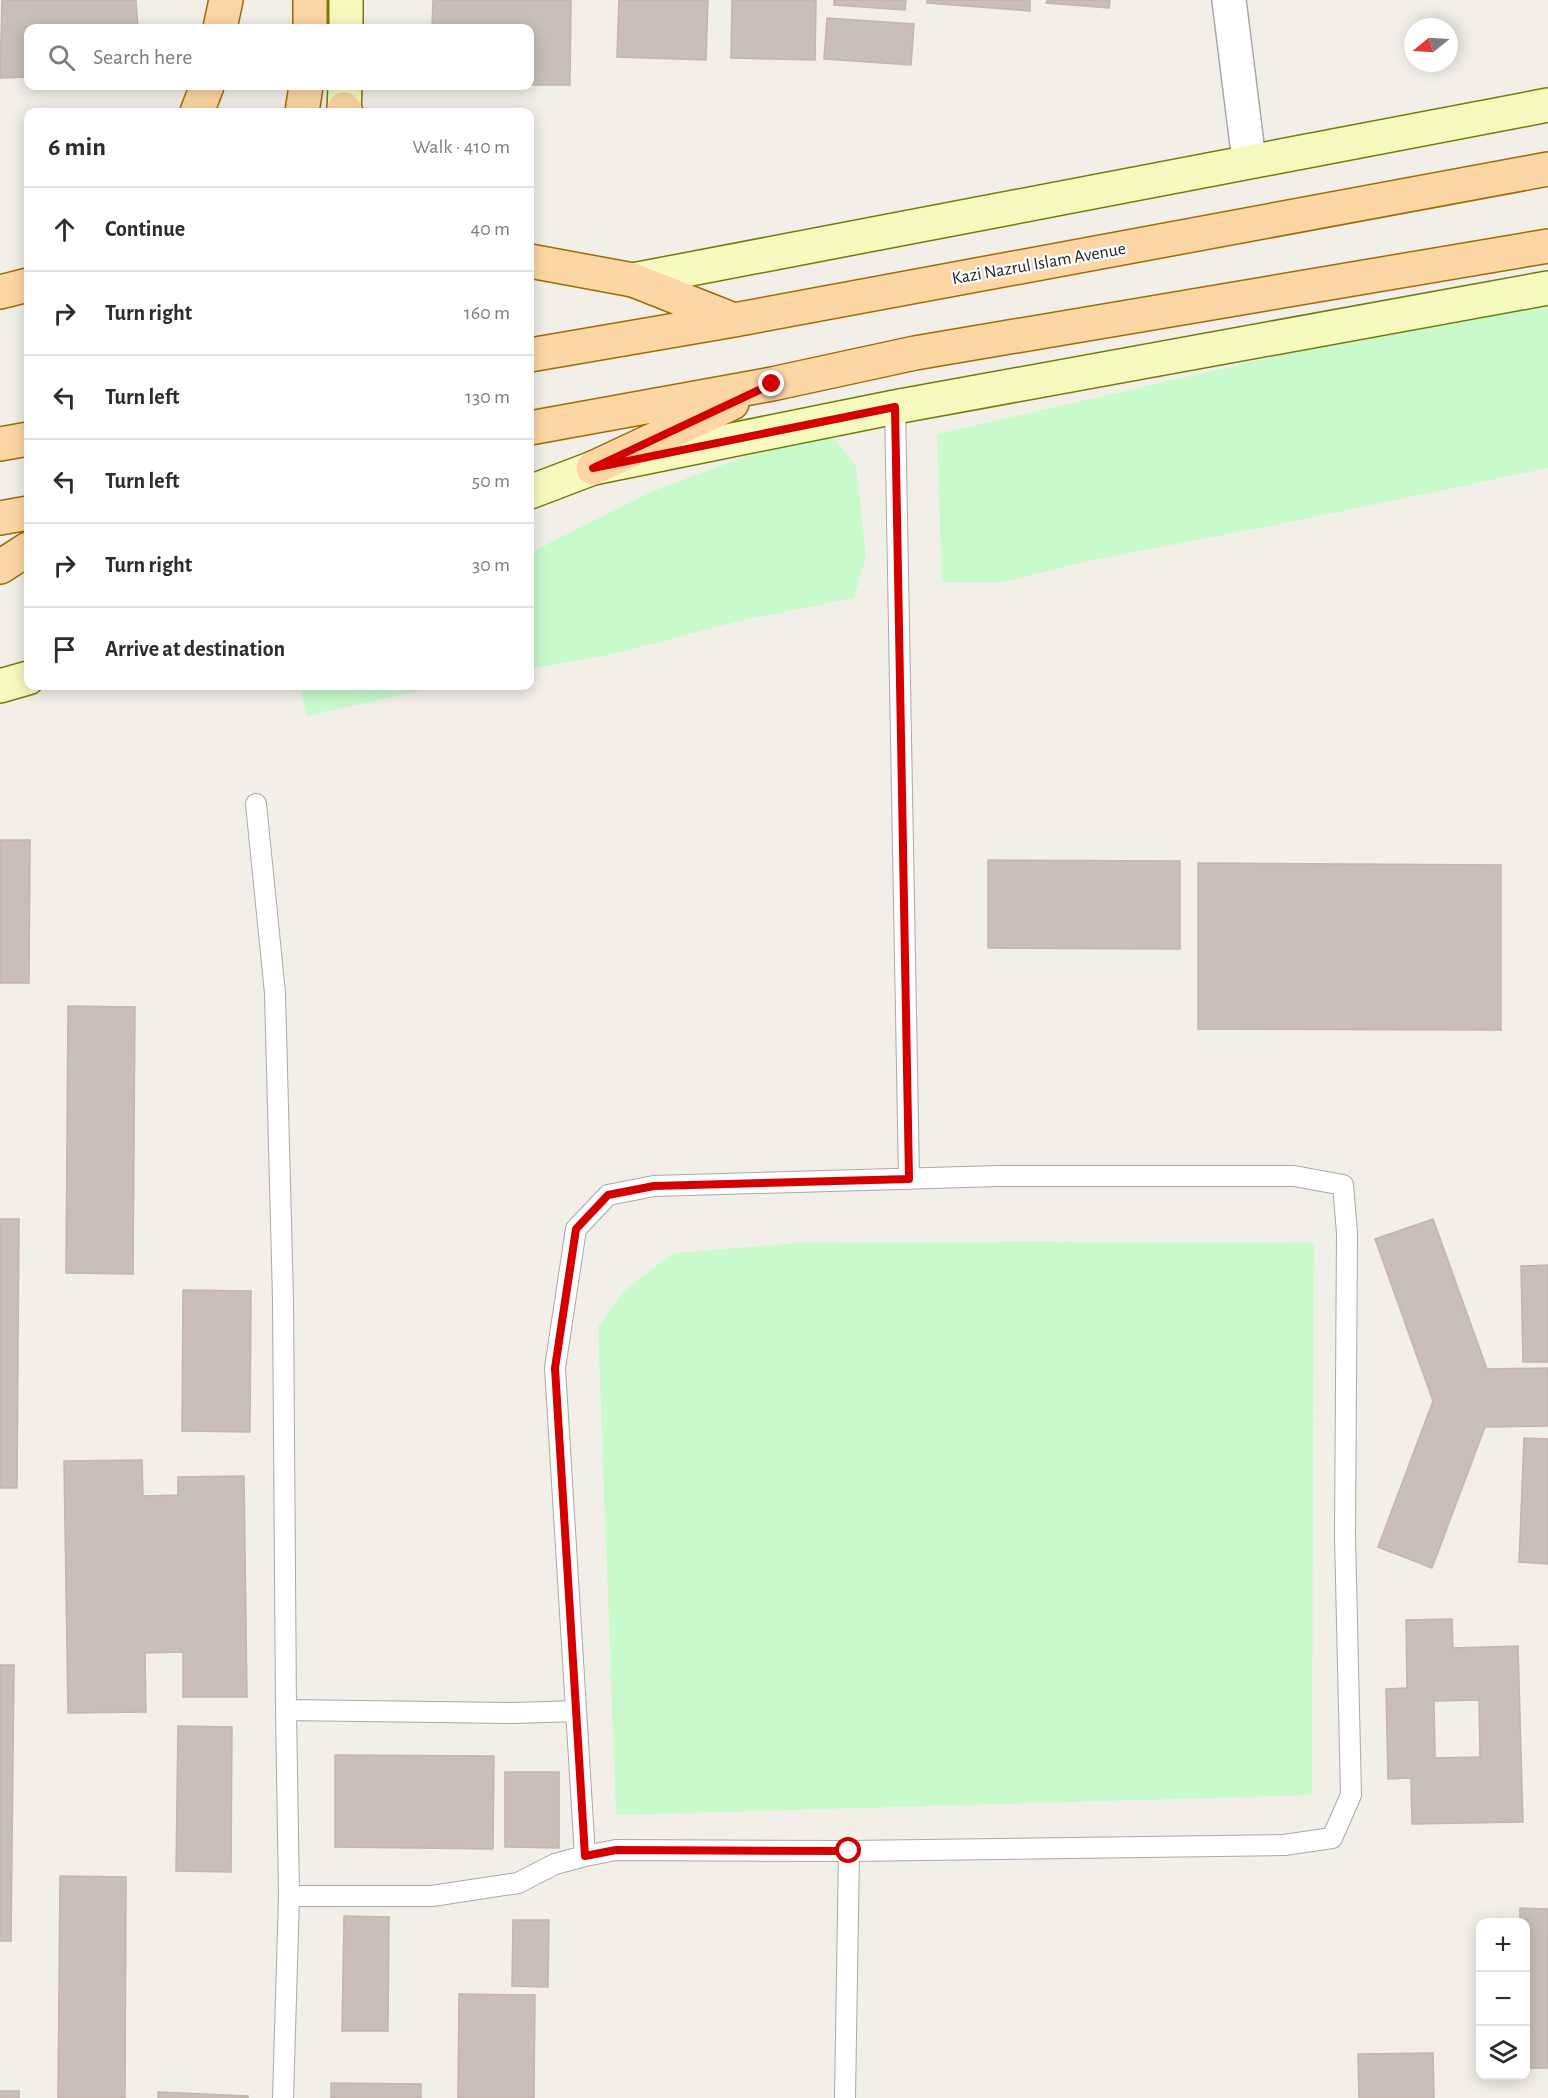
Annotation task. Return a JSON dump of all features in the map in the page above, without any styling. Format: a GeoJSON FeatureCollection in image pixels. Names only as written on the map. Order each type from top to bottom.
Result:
{"type":"FeatureCollection","features":[{"type":"Feature","properties":{"kind":"main road"},"geometry":{"type":"LineString","coordinates":[[221,24],[226,0]]}},
{"type":"Feature","properties":{"kind":"main road"},"geometry":{"type":"LineString","coordinates":[[310,0],[310,24]]}},
{"type":"Feature","properties":{"kind":"main road"},"geometry":{"type":"LineString","coordinates":[[199,108],[205,90]]}},
{"type":"Feature","properties":{"kind":"main road"},"geometry":{"type":"LineString","coordinates":[[303,108],[305,90]]}},
{"type":"Feature","properties":{"kind":"main road","name":"Kazi Nazrul Islam Avenue"},"geometry":{"type":"LineString","coordinates":[[534,354],[734,320],[1548,169]]}},
{"type":"Feature","properties":{"kind":"main road"},"geometry":{"type":"LineString","coordinates":[[534,427],[772,384],[927,351],[1548,246]]}},
{"type":"Feature","properties":{"kind":"main road"},"geometry":{"type":"LineString","coordinates":[[534,262],[633,280],[734,320]]}},
{"type":"Feature","properties":{"kind":"main road"},"geometry":{"type":"LineString","coordinates":[[0,292],[24,286]]}},
{"type":"Feature","properties":{"kind":"main road"},"geometry":{"type":"LineString","coordinates":[[593,468],[772,384]]}},
{"type":"Feature","properties":{"kind":"main road"},"geometry":{"type":"LineString","coordinates":[[0,444],[24,440]]}},
{"type":"Feature","properties":{"kind":"main road"},"geometry":{"type":"LineString","coordinates":[[0,518],[24,514]]}},
{"type":"Feature","properties":{"kind":"main road"},"geometry":{"type":"LineString","coordinates":[[0,567],[24,552]]}},
{"type":"Feature","properties":{"kind":"street"},"geometry":{"type":"LineString","coordinates":[[346,0],[346,24]]}},
{"type":"Feature","properties":{"kind":"street"},"geometry":{"type":"LineString","coordinates":[[1229,0],[1249,161]]}},
{"type":"Feature","properties":{"kind":"street"},"geometry":{"type":"LineString","coordinates":[[633,280],[1548,105]]}},
{"type":"Feature","properties":{"kind":"street"},"geometry":{"type":"LineString","coordinates":[[534,490],[593,468],[895,407],[1548,288]]}},
{"type":"Feature","properties":{"kind":"street"},"geometry":{"type":"LineString","coordinates":[[0,686],[24,679]]}},
{"type":"Feature","properties":{"kind":"lane"},"geometry":{"type":"LineString","coordinates":[[895,407],[909,1179]]}},
{"type":"Feature","properties":{"kind":"lane"},"geometry":{"type":"LineString","coordinates":[[256,804],[275,993],[283,1299],[289,1896],[283,2098]]}},
{"type":"Feature","properties":{"kind":"lane"},"geometry":{"type":"LineString","coordinates":[[289,1896],[432,1896],[518,1883],[555,1864],[616,1850],[849,1851],[1284,1845],[1332,1838],[1351,1794],[1345,1536],[1347,1233],[1343,1185],[1294,1176],[1000,1176],[654,1186],[608,1195],[576,1229],[555,1368],[585,1856]]}},
{"type":"Feature","properties":{"kind":"lane"},"geometry":{"type":"LineString","coordinates":[[286,1710],[513,1713],[576,1710]]}},
{"type":"Feature","properties":{"kind":"lane"},"geometry":{"type":"LineString","coordinates":[[845,2098],[849,1851]]}},
{"type":"Feature","properties":{"kind":"green space"},"geometry":{"type":"Polygon","coordinates":[[[1548,294],[1548,468],[1271,526],[1097,559],[1003,582],[942,582],[937,434],[1548,294]]]}},
{"type":"Feature","properties":{"kind":"green space"},"geometry":{"type":"Polygon","coordinates":[[[834,438],[856,466],[866,556],[854,598],[743,620],[613,654],[534,668],[534,551],[653,491],[760,451],[834,438]]]}},
{"type":"Feature","properties":{"kind":"green space"},"geometry":{"type":"Polygon","coordinates":[[[301,690],[423,690],[307,716],[301,690]]]}},
{"type":"Feature","properties":{"kind":"green space"},"geometry":{"type":"Polygon","coordinates":[[[800,1243],[1314,1243],[1312,1795],[616,1815],[598,1327],[623,1292],[673,1253],[800,1243]]]}},
{"type":"Feature","properties":{"kind":"building"},"geometry":{"type":"Polygon","coordinates":[[[2,0],[136,0],[138,24],[24,24],[24,77],[0,78],[2,0]]]}},
{"type":"Feature","properties":{"kind":"building"},"geometry":{"type":"Polygon","coordinates":[[[433,0],[571,0],[570,85],[534,85],[534,24],[432,24],[433,0]]]}},
{"type":"Feature","properties":{"kind":"building"},"geometry":{"type":"Polygon","coordinates":[[[619,0],[708,0],[706,60],[617,57],[619,0]]]}},
{"type":"Feature","properties":{"kind":"building"},"geometry":{"type":"Polygon","coordinates":[[[732,0],[816,0],[815,60],[731,58],[732,0]]]}},
{"type":"Feature","properties":{"kind":"building"},"geometry":{"type":"Polygon","coordinates":[[[834,0],[906,0],[905,10],[834,5],[834,0]]]}},
{"type":"Feature","properties":{"kind":"building"},"geometry":{"type":"Polygon","coordinates":[[[927,0],[1030,0],[1030,11],[927,3],[927,0]]]}},
{"type":"Feature","properties":{"kind":"building"},"geometry":{"type":"Polygon","coordinates":[[[1047,0],[1110,0],[1109,8],[1046,3],[1047,0]]]}},
{"type":"Feature","properties":{"kind":"building"},"geometry":{"type":"Polygon","coordinates":[[[827,18],[914,24],[911,65],[824,59],[827,18]]]}},
{"type":"Feature","properties":{"kind":"building"},"geometry":{"type":"Polygon","coordinates":[[[0,840],[30,840],[29,983],[0,983],[0,840]]]}},
{"type":"Feature","properties":{"kind":"building"},"geometry":{"type":"Polygon","coordinates":[[[988,860],[1180,861],[1180,949],[988,948],[988,860]]]}},
{"type":"Feature","properties":{"kind":"building"},"geometry":{"type":"Polygon","coordinates":[[[1198,863],[1501,865],[1501,1030],[1198,1029],[1198,863]]]}},
{"type":"Feature","properties":{"kind":"building"},"geometry":{"type":"Polygon","coordinates":[[[68,1006],[135,1007],[133,1274],[66,1273],[68,1006]]]}},
{"type":"Feature","properties":{"kind":"building"},"geometry":{"type":"Polygon","coordinates":[[[0,1219],[19,1219],[17,1488],[0,1488],[0,1219]]]}},
{"type":"Feature","properties":{"kind":"building"},"geometry":{"type":"Polygon","coordinates":[[[1433,1219],[1487,1369],[1548,1368],[1548,1426],[1485,1427],[1432,1568],[1378,1547],[1433,1401],[1375,1239],[1433,1219]]]}},
{"type":"Feature","properties":{"kind":"building"},"geometry":{"type":"Polygon","coordinates":[[[1548,1265],[1548,1362],[1523,1362],[1521,1266],[1548,1265]]]}},
{"type":"Feature","properties":{"kind":"building"},"geometry":{"type":"Polygon","coordinates":[[[183,1290],[251,1291],[250,1432],[182,1431],[183,1290]]]}},
{"type":"Feature","properties":{"kind":"building"},"geometry":{"type":"Polygon","coordinates":[[[1524,1438],[1548,1439],[1548,1564],[1519,1562],[1524,1438]]]}},
{"type":"Feature","properties":{"kind":"building"},"geometry":{"type":"Polygon","coordinates":[[[142,1460],[143,1496],[178,1495],[178,1477],[244,1476],[247,1697],[183,1697],[183,1652],[145,1653],[146,1712],[68,1713],[64,1461],[142,1460]]]}},
{"type":"Feature","properties":{"kind":"building"},"geometry":{"type":"Polygon","coordinates":[[[1452,1619],[1453,1648],[1518,1646],[1523,1822],[1412,1824],[1411,1778],[1388,1779],[1386,1689],[1407,1688],[1406,1620],[1452,1619]],[[1479,1700],[1434,1701],[1435,1758],[1480,1757],[1479,1700]]]}},
{"type":"Feature","properties":{"kind":"building"},"geometry":{"type":"Polygon","coordinates":[[[0,1665],[14,1665],[11,1941],[0,1941],[0,1665]]]}},
{"type":"Feature","properties":{"kind":"building"},"geometry":{"type":"Polygon","coordinates":[[[178,1726],[232,1727],[231,1872],[176,1871],[178,1726]]]}},
{"type":"Feature","properties":{"kind":"building"},"geometry":{"type":"Polygon","coordinates":[[[335,1755],[494,1756],[493,1849],[335,1847],[335,1755]]]}},
{"type":"Feature","properties":{"kind":"building"},"geometry":{"type":"Polygon","coordinates":[[[505,1772],[559,1772],[559,1848],[505,1847],[505,1772]]]}},
{"type":"Feature","properties":{"kind":"building"},"geometry":{"type":"Polygon","coordinates":[[[60,1876],[126,1877],[125,2098],[58,2098],[60,1876]]]}},
{"type":"Feature","properties":{"kind":"building"},"geometry":{"type":"Polygon","coordinates":[[[1520,1908],[1548,1909],[1548,2068],[1530,2068],[1530,1918],[1520,1918],[1520,1908]]]}},
{"type":"Feature","properties":{"kind":"building"},"geometry":{"type":"Polygon","coordinates":[[[344,1916],[389,1917],[388,2031],[342,2031],[344,1916]]]}},
{"type":"Feature","properties":{"kind":"building"},"geometry":{"type":"Polygon","coordinates":[[[513,1920],[549,1920],[548,1987],[512,1986],[513,1920]]]}},
{"type":"Feature","properties":{"kind":"building"},"geometry":{"type":"Polygon","coordinates":[[[459,1994],[535,1995],[534,2098],[458,2098],[459,1994]]]}},
{"type":"Feature","properties":{"kind":"building"},"geometry":{"type":"Polygon","coordinates":[[[1433,2053],[1434,2098],[1359,2098],[1358,2054],[1433,2053]]]}},
{"type":"Feature","properties":{"kind":"building"},"geometry":{"type":"Polygon","coordinates":[[[331,2083],[421,2084],[421,2098],[331,2098],[331,2083]]]}},
{"type":"Feature","properties":{"kind":"building"},"geometry":{"type":"Polygon","coordinates":[[[0,2091],[19,2091],[19,2098],[0,2098],[0,2091]]]}},
{"type":"Feature","properties":{"kind":"building"},"geometry":{"type":"Polygon","coordinates":[[[158,2092],[248,2096],[248,2098],[158,2098],[158,2092]]]}},
{"type":"Feature","properties":{"kind":"route"},"geometry":{"type":"LineString","coordinates":[[772,384],[593,468],[895,407],[909,1179],[654,1186],[608,1195],[576,1229],[555,1368],[585,1856],[616,1850],[849,1851]]}}]}
